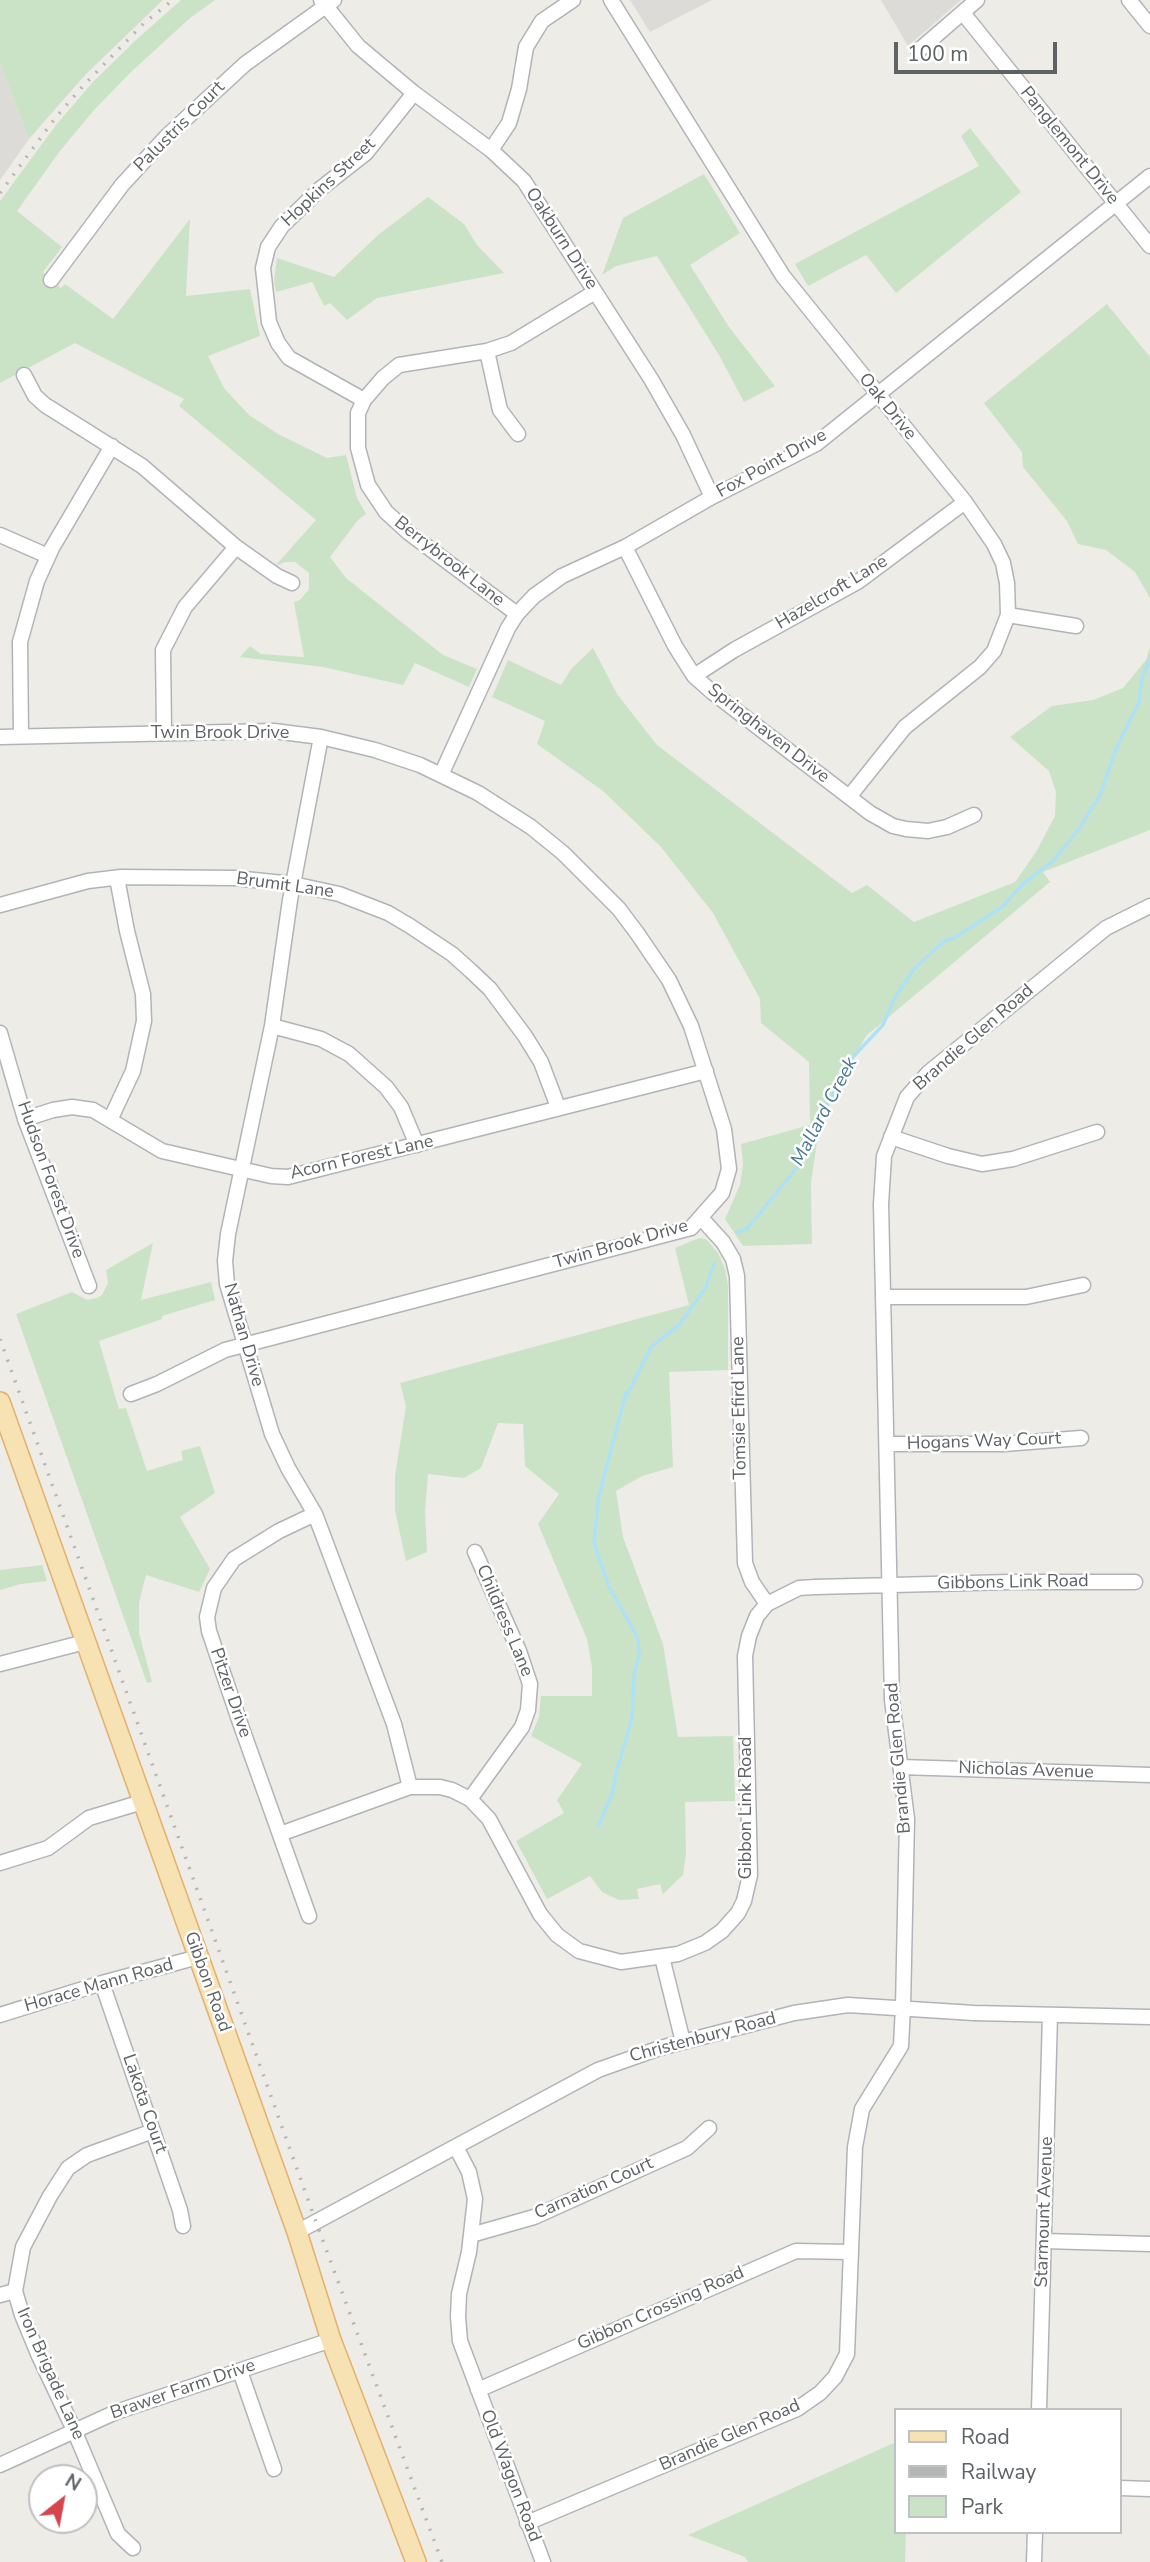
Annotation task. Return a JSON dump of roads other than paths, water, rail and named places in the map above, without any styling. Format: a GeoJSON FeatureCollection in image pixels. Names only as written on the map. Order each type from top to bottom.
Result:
{"type":"FeatureCollection","features":[{"type":"Feature","properties":{"kind":"main road","name":"Gibbon Road"},"geometry":{"type":"LineString","coordinates":[[0,1402],[4,1424],[198,1957],[296,2232],[331,2340],[416,2562]]}},
{"type":"Feature","properties":{"kind":"street"},"geometry":{"type":"LineString","coordinates":[[491,150],[509,123],[519,89],[526,47],[542,20],[573,0]]}},
{"type":"Feature","properties":{"kind":"street","name":"Oak Drive"},"geometry":{"type":"LineString","coordinates":[[611,0],[783,276],[965,502],[994,544],[1003,563],[1008,615],[994,651],[980,667],[905,727],[849,797]]}},
{"type":"Feature","properties":{"kind":"street"},"geometry":{"type":"LineString","coordinates":[[918,51],[977,0]]}},
{"type":"Feature","properties":{"kind":"street"},"geometry":{"type":"LineString","coordinates":[[1129,0],[1150,26]]}},
{"type":"Feature","properties":{"kind":"street","name":"Oakburn Drive"},"geometry":{"type":"LineString","coordinates":[[326,2],[358,46],[491,150],[524,181],[657,390],[712,497]]}},
{"type":"Feature","properties":{"kind":"street","name":"Palustris Court"},"geometry":{"type":"LineString","coordinates":[[51,279],[122,185],[167,136],[245,64],[326,2]]}},
{"type":"Feature","properties":{"kind":"street","name":"Panglemont Drive"},"geometry":{"type":"LineString","coordinates":[[962,13],[1150,246]]}},
{"type":"Feature","properties":{"kind":"street","name":"Hopkins Street"},"geometry":{"type":"LineString","coordinates":[[364,400],[289,358],[278,343],[269,322],[264,268],[268,247],[282,226],[320,188],[366,153],[415,93]]}},
{"type":"Feature","properties":{"kind":"street","name":"Fox Point Drive"},"geometry":{"type":"LineString","coordinates":[[441,775],[485,675],[517,614],[534,596],[562,576],[625,547],[712,497],[816,444],[1150,176]]}},
{"type":"Feature","properties":{"kind":"street"},"geometry":{"type":"LineString","coordinates":[[364,400],[383,378],[399,365],[487,351],[511,343],[595,292]]}},
{"type":"Feature","properties":{"kind":"street"},"geometry":{"type":"LineString","coordinates":[[487,351],[500,410],[518,434]]}},
{"type":"Feature","properties":{"kind":"street"},"geometry":{"type":"LineString","coordinates":[[24,375],[35,396],[45,405],[142,466],[236,547],[277,576],[292,583]]}},
{"type":"Feature","properties":{"kind":"street","name":"Berrybrook Lane"},"geometry":{"type":"LineString","coordinates":[[364,400],[358,413],[358,448],[368,485],[375,498],[409,533],[517,614]]}},
{"type":"Feature","properties":{"kind":"street"},"geometry":{"type":"LineString","coordinates":[[21,736],[20,642],[37,581],[48,556],[112,446]]}},
{"type":"Feature","properties":{"kind":"street","name":"Hazelcroft Lane"},"geometry":{"type":"LineString","coordinates":[[694,676],[734,650],[859,581],[965,502]]}},
{"type":"Feature","properties":{"kind":"street"},"geometry":{"type":"LineString","coordinates":[[0,535],[48,556]]}},
{"type":"Feature","properties":{"kind":"street"},"geometry":{"type":"LineString","coordinates":[[164,733],[163,650],[185,607],[236,547]]}},
{"type":"Feature","properties":{"kind":"street","name":"Springhaven Drive"},"geometry":{"type":"LineString","coordinates":[[625,547],[675,646],[694,676],[712,692],[870,813],[893,826],[928,831],[947,827],[974,815]]}},
{"type":"Feature","properties":{"kind":"street"},"geometry":{"type":"LineString","coordinates":[[1008,615],[1076,626]]}},
{"type":"Feature","properties":{"kind":"street","name":"Twin Brook Drive"},"geometry":{"type":"LineString","coordinates":[[0,737],[274,730],[321,737],[375,750],[441,775],[478,793],[531,827],[585,873],[619,909],[669,980],[691,1026],[724,1129],[729,1169],[722,1193],[691,1228],[225,1350],[131,1394]]}},
{"type":"Feature","properties":{"kind":"street","name":"Nathan Drive"},"geometry":{"type":"LineString","coordinates":[[321,737],[293,884],[272,1026],[241,1169],[225,1261],[227,1284],[272,1434],[315,1514],[394,1724],[410,1787]]}},
{"type":"Feature","properties":{"kind":"street"},"geometry":{"type":"LineString","coordinates":[[111,1118],[133,1071],[144,1021],[143,994],[117,878]]}},
{"type":"Feature","properties":{"kind":"street","name":"Brumit Lane"},"geometry":{"type":"LineString","coordinates":[[0,905],[88,881],[117,878],[235,878],[316,887],[363,902],[410,926],[452,954],[490,989],[541,1062],[558,1107]]}},
{"type":"Feature","properties":{"kind":"street","name":"Brandie Glen Road"},"geometry":{"type":"LineString","coordinates":[[527,2523],[797,2409],[820,2393],[835,2377],[847,2354],[855,2147],[862,2109],[901,2046],[903,2007],[907,1819],[892,1700],[882,1170],[891,1137],[907,1097],[928,1073],[1106,928],[1150,906]]}},
{"type":"Feature","properties":{"kind":"street"},"geometry":{"type":"LineString","coordinates":[[272,1026],[321,1039],[356,1060],[386,1087],[401,1107],[417,1145]]}},
{"type":"Feature","properties":{"kind":"street","name":"Hudson Forest Drive"},"geometry":{"type":"LineString","coordinates":[[0,1033],[25,1119],[89,1286]]}},
{"type":"Feature","properties":{"kind":"street","name":"Acorn Forest Lane"},"geometry":{"type":"LineString","coordinates":[[25,1119],[72,1107],[93,1110],[111,1118],[162,1151],[271,1176],[288,1177],[706,1071]]}},
{"type":"Feature","properties":{"kind":"street"},"geometry":{"type":"LineString","coordinates":[[891,1137],[982,1164],[1013,1159],[1097,1132]]}},
{"type":"Feature","properties":{"kind":"street","name":"Tomsie Efird Lane"},"geometry":{"type":"LineString","coordinates":[[701,1219],[723,1242],[733,1259],[737,1276],[745,1563],[752,1582],[767,1604]]}},
{"type":"Feature","properties":{"kind":"street"},"geometry":{"type":"LineString","coordinates":[[883,1297],[1026,1297],[1083,1285]]}},
{"type":"Feature","properties":{"kind":"street","name":"Hogans Way Court"},"geometry":{"type":"LineString","coordinates":[[887,1444],[1004,1444],[1081,1438]]}},
{"type":"Feature","properties":{"kind":"street","name":"Pitzer Drive"},"geometry":{"type":"LineString","coordinates":[[309,1916],[234,1707],[209,1631],[207,1617],[214,1588],[234,1559],[279,1531],[315,1514]]}},
{"type":"Feature","properties":{"kind":"street","name":"Childress Lane"},"geometry":{"type":"LineString","coordinates":[[470,1799],[522,1727],[528,1710],[530,1684],[475,1552]]}},
{"type":"Feature","properties":{"kind":"street","name":"Gibbons Link Road"},"geometry":{"type":"LineString","coordinates":[[890,1586],[1135,1581]]}},
{"type":"Feature","properties":{"kind":"street"},"geometry":{"type":"LineString","coordinates":[[767,1604],[799,1588],[890,1586]]}},
{"type":"Feature","properties":{"kind":"street","name":"Gibbon Link Road"},"geometry":{"type":"LineString","coordinates":[[280,1834],[410,1787],[440,1787],[470,1799],[489,1819],[535,1906],[557,1935],[579,1951],[621,1962],[662,1957],[705,1943],[722,1931],[738,1913],[744,1901],[750,1875],[745,1656],[753,1626],[767,1604]]}},
{"type":"Feature","properties":{"kind":"street"},"geometry":{"type":"LineString","coordinates":[[0,1664],[85,1642]]}},
{"type":"Feature","properties":{"kind":"street","name":"Nicholas Avenue"},"geometry":{"type":"LineString","coordinates":[[901,1768],[1150,1775]]}},
{"type":"Feature","properties":{"kind":"street"},"geometry":{"type":"LineString","coordinates":[[0,1863],[48,1848],[89,1818],[142,1802]]}},
{"type":"Feature","properties":{"kind":"street","name":"Horace Mann Road"},"geometry":{"type":"LineString","coordinates":[[0,2015],[198,1957]]}},
{"type":"Feature","properties":{"kind":"street"},"geometry":{"type":"LineString","coordinates":[[662,1957],[683,2042]]}},
{"type":"Feature","properties":{"kind":"street","name":"Lakota Court"},"geometry":{"type":"LineString","coordinates":[[102,1983],[180,2210],[183,2226]]}},
{"type":"Feature","properties":{"kind":"street","name":"Christenbury Road"},"geometry":{"type":"LineString","coordinates":[[296,2232],[598,2070],[636,2055],[683,2042],[826,2007],[848,2005],[974,2013],[1150,2017]]}},
{"type":"Feature","properties":{"kind":"street","name":"Starmount Avenue"},"geometry":{"type":"LineString","coordinates":[[1039,2408],[1050,2015]]}},
{"type":"Feature","properties":{"kind":"street","name":"Carnation Court"},"geometry":{"type":"LineString","coordinates":[[471,2235],[534,2217],[687,2148],[709,2128]]}},
{"type":"Feature","properties":{"kind":"street","name":"Iron Brigade Lane"},"geometry":{"type":"LineString","coordinates":[[133,2548],[118,2534],[39,2356],[15,2291],[23,2247],[68,2168],[87,2155],[153,2131]]}},
{"type":"Feature","properties":{"kind":"street","name":"Old Wagon Road"},"geometry":{"type":"LineString","coordinates":[[456,2147],[474,2188],[471,2235],[459,2294],[460,2341],[543,2562]]}},
{"type":"Feature","properties":{"kind":"street"},"geometry":{"type":"LineString","coordinates":[[1044,2241],[1150,2244]]}},
{"type":"Feature","properties":{"kind":"street","name":"Gibbon Crossing Road"},"geometry":{"type":"LineString","coordinates":[[478,2390],[796,2251],[850,2252]]}},
{"type":"Feature","properties":{"kind":"street"},"geometry":{"type":"LineString","coordinates":[[0,2295],[15,2291]]}},
{"type":"Feature","properties":{"kind":"street","name":"Brawer Farm Drive"},"geometry":{"type":"LineString","coordinates":[[0,2465],[116,2412],[331,2340]]}},
{"type":"Feature","properties":{"kind":"street"},"geometry":{"type":"LineString","coordinates":[[240,2371],[274,2469]]}},
{"type":"Feature","properties":{"kind":"street"},"geometry":{"type":"LineString","coordinates":[[1122,2488],[1150,2489]]}},
{"type":"Feature","properties":{"kind":"street"},"geometry":{"type":"LineString","coordinates":[[1034,2562],[1035,2534]]}},
{"type":"Feature","properties":{"kind":"waterway","name":"Mallard Creek"},"geometry":{"type":"LineString","coordinates":[[737,1232],[747,1229],[795,1170],[850,1060],[883,1025],[894,999],[914,969],[943,942],[954,938],[1002,907],[1024,883],[1054,860],[1079,829],[1100,795],[1116,749],[1139,702],[1142,678],[1150,659]]}},
{"type":"Feature","properties":{"kind":"waterway","name":"Mallard Creek"},"geometry":{"type":"LineString","coordinates":[[598,1827],[612,1794],[632,1718],[634,1673],[639,1656],[638,1638],[609,1587],[594,1543],[598,1499],[626,1393],[627,1395],[651,1347],[679,1325],[706,1287],[714,1264]]}},
{"type":"Feature","properties":{"kind":"railway"},"geometry":{"type":"LineString","coordinates":[[0,193],[56,117],[83,86],[144,23],[173,0]]}},
{"type":"Feature","properties":{"kind":"railway"},"geometry":{"type":"LineString","coordinates":[[0,1339],[316,2222],[442,2562]]}}]}
